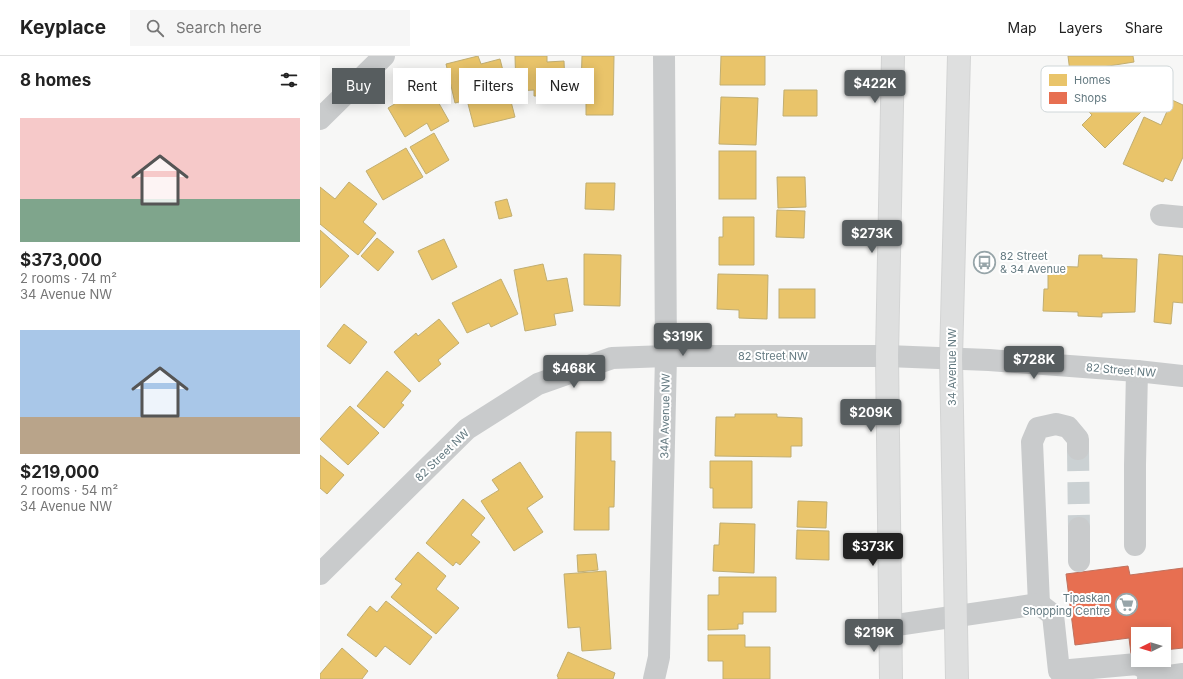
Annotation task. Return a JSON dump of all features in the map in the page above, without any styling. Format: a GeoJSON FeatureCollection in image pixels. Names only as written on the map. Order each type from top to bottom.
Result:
{"type":"FeatureCollection","features":[{"type":"Feature","properties":{"kind":"main road"},"geometry":{"type":"LineString","coordinates":[[891,679],[888,356],[893,56]]}},
{"type":"Feature","properties":{"kind":"main road","name":"34 Avenue NW"},"geometry":{"type":"LineString","coordinates":[[957,679],[951,358],[959,56]]}},
{"type":"Feature","properties":{"kind":"street"},"geometry":{"type":"LineString","coordinates":[[320,119],[384,56]]}},
{"type":"Feature","properties":{"kind":"street","name":"34A Avenue NW"},"geometry":{"type":"LineString","coordinates":[[654,679],[659,657],[666,356],[664,56]]}},
{"type":"Feature","properties":{"kind":"street"},"geometry":{"type":"LineString","coordinates":[[1161,215],[1183,217]]}},
{"type":"Feature","properties":{"kind":"street","name":"82 Street NW"},"geometry":{"type":"LineString","coordinates":[[320,574],[467,429],[538,384],[612,358],[666,356],[888,356],[951,358],[1138,371],[1183,376]]}},
{"type":"Feature","properties":{"kind":"street"},"geometry":{"type":"LineString","coordinates":[[1135,545],[1135,465],[1138,371]]}},
{"type":"Feature","properties":{"kind":"street"},"geometry":{"type":"LineString","coordinates":[[1039,604],[1032,442],[1038,428],[1056,424],[1068,427],[1078,439],[1078,449]]}},
{"type":"Feature","properties":{"kind":"street"},"geometry":{"type":"LineString","coordinates":[[1079,528],[1079,561]]}},
{"type":"Feature","properties":{"kind":"street"},"geometry":{"type":"LineString","coordinates":[[890,626],[1039,604],[1053,615],[1059,671],[1137,664],[1154,678],[1183,674]]}},
{"type":"Feature","properties":{"kind":"building: Homes"},"geometry":{"type":"Polygon","coordinates":[[[478,56],[481,64],[500,59],[502,68],[459,68],[459,102],[455,103],[451,86],[451,68],[447,68],[446,64],[478,56]]]}},
{"type":"Feature","properties":{"kind":"building: Homes"},"geometry":{"type":"Polygon","coordinates":[[[515,56],[547,56],[547,62],[564,61],[564,68],[536,68],[536,96],[534,96],[534,90],[528,90],[528,68],[515,68],[515,56]]]}},
{"type":"Feature","properties":{"kind":"building: Homes"},"geometry":{"type":"Polygon","coordinates":[[[582,56],[614,56],[613,115],[586,115],[586,104],[594,104],[594,68],[582,68],[582,56]]]}},
{"type":"Feature","properties":{"kind":"building: Homes"},"geometry":{"type":"Polygon","coordinates":[[[721,56],[765,56],[765,85],[720,85],[721,56]]]}},
{"type":"Feature","properties":{"kind":"building: Homes"},"geometry":{"type":"Polygon","coordinates":[[[1068,56],[1133,56],[1134,62],[1108,66],[1069,66],[1068,56]]]}},
{"type":"Feature","properties":{"kind":"building: Homes"},"geometry":{"type":"Polygon","coordinates":[[[784,90],[817,90],[817,116],[783,116],[784,90]]]}},
{"type":"Feature","properties":{"kind":"building: Homes"},"geometry":{"type":"Polygon","coordinates":[[[721,97],[758,98],[756,145],[719,144],[721,97]]]}},
{"type":"Feature","properties":{"kind":"building: Homes"},"geometry":{"type":"Polygon","coordinates":[[[1173,100],[1183,105],[1183,157],[1172,181],[1165,178],[1163,182],[1123,164],[1144,117],[1161,125],[1167,112],[1173,112],[1173,100]]]}},
{"type":"Feature","properties":{"kind":"building: Homes"},"geometry":{"type":"Polygon","coordinates":[[[395,104],[439,104],[449,121],[431,131],[427,123],[405,137],[388,108],[395,104]]]}},
{"type":"Feature","properties":{"kind":"building: Homes"},"geometry":{"type":"Polygon","coordinates":[[[468,104],[512,104],[515,117],[474,127],[468,104]]]}},
{"type":"Feature","properties":{"kind":"building: Homes"},"geometry":{"type":"Polygon","coordinates":[[[1089,112],[1141,112],[1105,148],[1082,125],[1092,115],[1089,112]]]}},
{"type":"Feature","properties":{"kind":"building: Homes"},"geometry":{"type":"Polygon","coordinates":[[[434,133],[449,160],[426,174],[410,147],[434,133]]]}},
{"type":"Feature","properties":{"kind":"building: Homes"},"geometry":{"type":"Polygon","coordinates":[[[406,148],[423,177],[383,200],[366,171],[406,148]]]}},
{"type":"Feature","properties":{"kind":"building: Homes"},"geometry":{"type":"Polygon","coordinates":[[[719,151],[756,151],[756,199],[719,199],[719,151]]]}},
{"type":"Feature","properties":{"kind":"building: Homes"},"geometry":{"type":"Polygon","coordinates":[[[777,177],[805,177],[806,207],[778,208],[777,177]]]}},
{"type":"Feature","properties":{"kind":"building: Homes"},"geometry":{"type":"Polygon","coordinates":[[[349,182],[377,204],[363,222],[376,233],[358,255],[320,224],[320,187],[335,199],[349,182]]]}},
{"type":"Feature","properties":{"kind":"building: Homes"},"geometry":{"type":"Polygon","coordinates":[[[586,183],[615,183],[614,210],[585,209],[586,183]]]}},
{"type":"Feature","properties":{"kind":"building: Homes"},"geometry":{"type":"Polygon","coordinates":[[[507,199],[512,216],[499,219],[495,202],[507,199]]]}},
{"type":"Feature","properties":{"kind":"building: Homes"},"geometry":{"type":"Polygon","coordinates":[[[777,210],[805,211],[804,238],[776,237],[777,210]]]}},
{"type":"Feature","properties":{"kind":"building: Homes"},"geometry":{"type":"Polygon","coordinates":[[[723,217],[754,217],[754,265],[719,265],[719,237],[723,237],[723,217]]]}},
{"type":"Feature","properties":{"kind":"building: Homes"},"geometry":{"type":"Polygon","coordinates":[[[320,230],[349,256],[320,288],[320,230]]]}},
{"type":"Feature","properties":{"kind":"building: Homes"},"geometry":{"type":"Polygon","coordinates":[[[377,238],[394,252],[378,271],[361,256],[377,238]]]}},
{"type":"Feature","properties":{"kind":"building: Homes"},"geometry":{"type":"Polygon","coordinates":[[[444,239],[457,267],[432,280],[418,251],[444,239]]]}},
{"type":"Feature","properties":{"kind":"building: Homes"},"geometry":{"type":"Polygon","coordinates":[[[584,254],[621,255],[620,306],[584,305],[584,254]]]}},
{"type":"Feature","properties":{"kind":"building: Homes"},"geometry":{"type":"Polygon","coordinates":[[[1159,254],[1183,256],[1183,303],[1173,302],[1171,324],[1154,322],[1159,254]]]}},
{"type":"Feature","properties":{"kind":"building: Homes"},"geometry":{"type":"Polygon","coordinates":[[[1079,255],[1102,255],[1102,258],[1137,259],[1135,312],[1102,313],[1102,317],[1078,316],[1078,312],[1043,311],[1044,289],[1048,289],[1048,266],[1078,267],[1079,255]]]}},
{"type":"Feature","properties":{"kind":"building: Homes"},"geometry":{"type":"Polygon","coordinates":[[[543,264],[547,281],[567,278],[573,311],[554,314],[556,325],[525,331],[514,270],[543,264]]]}},
{"type":"Feature","properties":{"kind":"building: Homes"},"geometry":{"type":"Polygon","coordinates":[[[718,274],[768,275],[767,319],[739,318],[739,310],[717,309],[718,274]]]}},
{"type":"Feature","properties":{"kind":"building: Homes"},"geometry":{"type":"Polygon","coordinates":[[[501,279],[518,314],[491,327],[489,323],[467,333],[452,303],[501,279]]]}},
{"type":"Feature","properties":{"kind":"building: Homes"},"geometry":{"type":"Polygon","coordinates":[[[779,289],[815,289],[815,318],[779,318],[779,289]]]}},
{"type":"Feature","properties":{"kind":"building: Homes"},"geometry":{"type":"Polygon","coordinates":[[[439,319],[459,343],[438,360],[441,364],[419,382],[394,352],[416,333],[418,336],[439,319]]]}},
{"type":"Feature","properties":{"kind":"building: Homes"},"geometry":{"type":"Polygon","coordinates":[[[344,324],[367,342],[350,364],[327,346],[344,324]]]}},
{"type":"Feature","properties":{"kind":"building: Homes"},"geometry":{"type":"Polygon","coordinates":[[[387,371],[411,391],[401,403],[404,405],[384,428],[357,406],[387,371]]]}},
{"type":"Feature","properties":{"kind":"building: Homes"},"geometry":{"type":"Polygon","coordinates":[[[350,406],[379,433],[348,465],[320,439],[350,406]]]}},
{"type":"Feature","properties":{"kind":"building: Homes"},"geometry":{"type":"Polygon","coordinates":[[[735,414],[777,414],[777,417],[802,418],[802,446],[791,446],[791,457],[715,456],[716,417],[735,417],[735,414]]]}},
{"type":"Feature","properties":{"kind":"building: Homes"},"geometry":{"type":"Polygon","coordinates":[[[576,432],[611,432],[611,461],[615,461],[614,507],[609,507],[609,530],[574,530],[576,432]]]}},
{"type":"Feature","properties":{"kind":"building: Homes"},"geometry":{"type":"Polygon","coordinates":[[[320,455],[344,475],[327,494],[320,488],[320,455]]]}},
{"type":"Feature","properties":{"kind":"building: Homes"},"geometry":{"type":"Polygon","coordinates":[[[710,461],[752,461],[752,508],[713,508],[713,488],[710,488],[710,461]]]}},
{"type":"Feature","properties":{"kind":"building: Homes"},"geometry":{"type":"Polygon","coordinates":[[[520,462],[543,497],[527,508],[543,532],[514,551],[481,501],[499,490],[492,480],[520,462]]]}},
{"type":"Feature","properties":{"kind":"building: Homes"},"geometry":{"type":"Polygon","coordinates":[[[463,499],[485,518],[471,535],[480,542],[460,565],[456,562],[453,566],[426,543],[463,499]]]}},
{"type":"Feature","properties":{"kind":"building: Homes"},"geometry":{"type":"Polygon","coordinates":[[[798,501],[827,502],[826,528],[797,527],[798,501]]]}},
{"type":"Feature","properties":{"kind":"building: Homes"},"geometry":{"type":"Polygon","coordinates":[[[720,523],[755,524],[754,573],[713,571],[714,545],[719,545],[720,523]]]}},
{"type":"Feature","properties":{"kind":"building: Homes"},"geometry":{"type":"Polygon","coordinates":[[[797,530],[829,531],[829,560],[796,559],[797,530]]]}},
{"type":"Feature","properties":{"kind":"building: Homes"},"geometry":{"type":"Polygon","coordinates":[[[418,552],[446,576],[436,589],[459,608],[436,634],[391,597],[402,584],[395,579],[418,552]]]}},
{"type":"Feature","properties":{"kind":"building: Homes"},"geometry":{"type":"Polygon","coordinates":[[[596,554],[598,570],[578,572],[577,555],[596,554]]]}},
{"type":"Feature","properties":{"kind":"building: Homes"},"geometry":{"type":"Polygon","coordinates":[[[606,571],[611,649],[582,651],[580,627],[568,628],[564,574],[606,571]]]}},
{"type":"Feature","properties":{"kind":"building: Homes"},"geometry":{"type":"Polygon","coordinates":[[[719,577],[776,577],[776,612],[743,612],[743,624],[738,624],[738,629],[708,630],[708,595],[719,595],[719,577]]]}},
{"type":"Feature","properties":{"kind":"building: Homes"},"geometry":{"type":"Polygon","coordinates":[[[386,601],[432,637],[410,665],[385,646],[376,657],[347,635],[370,606],[377,612],[386,601]]]}},
{"type":"Feature","properties":{"kind":"building: Homes"},"geometry":{"type":"Polygon","coordinates":[[[708,635],[745,635],[745,647],[770,647],[770,679],[723,679],[723,661],[708,661],[708,635]]]}},
{"type":"Feature","properties":{"kind":"building: Homes"},"geometry":{"type":"Polygon","coordinates":[[[342,648],[368,671],[362,679],[320,679],[320,674],[342,648]]]}},
{"type":"Feature","properties":{"kind":"building: Homes"},"geometry":{"type":"Polygon","coordinates":[[[568,652],[615,673],[613,679],[558,679],[557,676],[568,652]]]}},
{"type":"Feature","properties":{"kind":"building: Shops","name":"Tipaskan Shopping Centre"},"geometry":{"type":"Polygon","coordinates":[[[1128,566],[1130,575],[1183,568],[1183,648],[1171,649],[1171,627],[1131,627],[1131,654],[1129,638],[1075,645],[1066,574],[1128,566]]]}},
{"type":"Feature","properties":{"kind":"tunnel"},"geometry":{"type":"LineString","coordinates":[[1078,449],[1079,528]]}},
{"type":"Feature","properties":{"kind":"place","name":"82 Street & 34 Avenue"},"geometry":{"type":"Point","coordinates":[985,262]}},
{"type":"Feature","properties":{"kind":"place","name":"Tipaskan Shopping Centre"},"geometry":{"type":"Point","coordinates":[1126,604]}}]}
